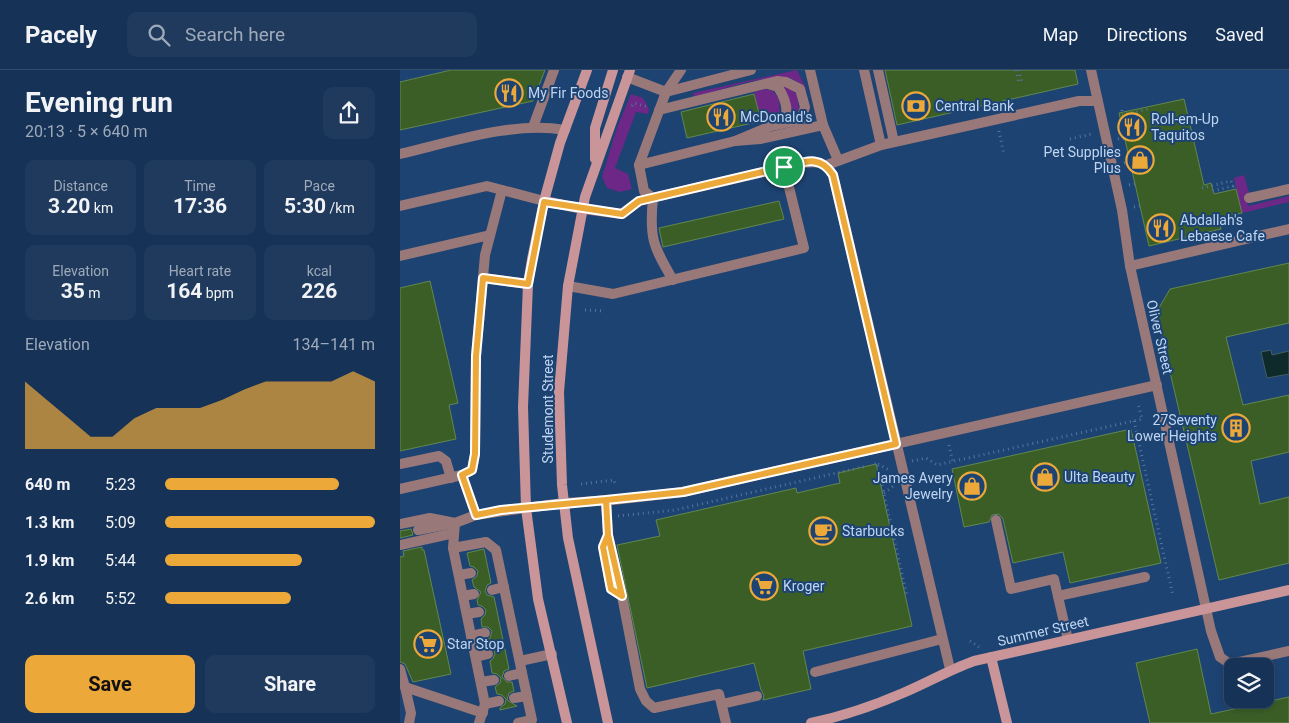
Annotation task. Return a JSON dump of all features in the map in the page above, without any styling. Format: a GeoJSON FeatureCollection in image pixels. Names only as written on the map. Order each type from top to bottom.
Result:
{"type":"FeatureCollection","features":[{"type":"Feature","properties":{"kind":"main road","name":"Studemont Street"},"geometry":{"type":"LineString","coordinates":[[567,723],[538,599],[526,508],[523,407],[528,284],[544,202],[565,130],[587,70]]}},
{"type":"Feature","properties":{"kind":"main road"},"geometry":{"type":"LineString","coordinates":[[595,168],[595,128],[614,70]]}},
{"type":"Feature","properties":{"kind":"main road","name":"Studemont Street"},"geometry":{"type":"LineString","coordinates":[[608,723],[570,547],[564,503],[559,392],[568,286],[583,209],[595,168],[628,74]]}},
{"type":"Feature","properties":{"kind":"main road"},"geometry":{"type":"LineString","coordinates":[[544,202],[583,209]]}},
{"type":"Feature","properties":{"kind":"main road"},"geometry":{"type":"LineString","coordinates":[[526,508],[564,503]]}},
{"type":"Feature","properties":{"kind":"main road","name":"Summer Street"},"geometry":{"type":"LineString","coordinates":[[811,723],[861,710],[905,692],[950,669],[991,657],[1289,590]]}},
{"type":"Feature","properties":{"kind":"main road"},"geometry":{"type":"LineString","coordinates":[[991,657],[1007,723]]}},
{"type":"Feature","properties":{"kind":"lane"},"geometry":{"type":"LineString","coordinates":[[533,127],[554,70]]}},
{"type":"Feature","properties":{"kind":"lane"},"geometry":{"type":"LineString","coordinates":[[653,198],[644,192],[639,166],[666,92],[681,70]]}},
{"type":"Feature","properties":{"kind":"lane"},"geometry":{"type":"LineString","coordinates":[[628,74],[666,92],[751,70]]}},
{"type":"Feature","properties":{"kind":"lane"},"geometry":{"type":"LineString","coordinates":[[810,70],[823,124],[838,160]]}},
{"type":"Feature","properties":{"kind":"lane"},"geometry":{"type":"LineString","coordinates":[[864,70],[881,145]]}},
{"type":"Feature","properties":{"kind":"lane"},"geometry":{"type":"LineString","coordinates":[[878,70],[894,142]]}},
{"type":"Feature","properties":{"kind":"lane","name":"Oliver Street"},"geometry":{"type":"LineString","coordinates":[[1091,70],[1122,210],[1130,266],[1206,609],[1220,657],[1230,664],[1289,651]]}},
{"type":"Feature","properties":{"kind":"lane"},"geometry":{"type":"LineString","coordinates":[[639,166],[735,141],[783,124],[801,120],[805,107],[802,94],[795,86],[786,82],[768,84],[659,110]]}},
{"type":"Feature","properties":{"kind":"lane"},"geometry":{"type":"LineString","coordinates":[[768,84],[778,88],[784,100],[787,112],[783,124]]}},
{"type":"Feature","properties":{"kind":"lane"},"geometry":{"type":"LineString","coordinates":[[827,165],[881,145],[1079,101],[1097,101]]}},
{"type":"Feature","properties":{"kind":"lane"},"geometry":{"type":"LineString","coordinates":[[735,141],[760,139],[823,124]]}},
{"type":"Feature","properties":{"kind":"lane"},"geometry":{"type":"LineString","coordinates":[[400,154],[520,127],[565,130]]}},
{"type":"Feature","properties":{"kind":"lane"},"geometry":{"type":"LineString","coordinates":[[583,209],[622,214],[639,201],[784,167],[817,161],[827,165],[833,175],[950,669]]}},
{"type":"Feature","properties":{"kind":"lane"},"geometry":{"type":"LineString","coordinates":[[568,286],[613,294],[804,248],[784,167]]}},
{"type":"Feature","properties":{"kind":"lane"},"geometry":{"type":"LineString","coordinates":[[400,206],[488,186],[544,202]]}},
{"type":"Feature","properties":{"kind":"lane"},"geometry":{"type":"LineString","coordinates":[[1249,198],[1289,189]]}},
{"type":"Feature","properties":{"kind":"lane"},"geometry":{"type":"LineString","coordinates":[[400,488],[451,478],[472,470],[475,454],[476,356],[484,255],[502,190]]}},
{"type":"Feature","properties":{"kind":"lane"},"geometry":{"type":"LineString","coordinates":[[653,198],[650,228],[655,250],[673,280]]}},
{"type":"Feature","properties":{"kind":"lane"},"geometry":{"type":"LineString","coordinates":[[1130,266],[1289,229]]}},
{"type":"Feature","properties":{"kind":"lane"},"geometry":{"type":"LineString","coordinates":[[400,256],[490,235]]}},
{"type":"Feature","properties":{"kind":"lane"},"geometry":{"type":"LineString","coordinates":[[483,278],[528,284]]}},
{"type":"Feature","properties":{"kind":"lane"},"geometry":{"type":"LineString","coordinates":[[564,503],[683,492],[1157,385]]}},
{"type":"Feature","properties":{"kind":"lane"},"geometry":{"type":"LineString","coordinates":[[400,464],[438,456],[446,461],[451,478]]}},
{"type":"Feature","properties":{"kind":"lane"},"geometry":{"type":"LineString","coordinates":[[462,475],[476,515]]}},
{"type":"Feature","properties":{"kind":"lane"},"geometry":{"type":"LineString","coordinates":[[606,500],[608,535],[603,547],[604,562],[611,589],[622,596],[640,689],[646,701],[654,708],[720,694],[726,723]]}},
{"type":"Feature","properties":{"kind":"lane"},"geometry":{"type":"LineString","coordinates":[[400,545],[454,528],[476,515],[526,508]]}},
{"type":"Feature","properties":{"kind":"lane"},"geometry":{"type":"LineString","coordinates":[[400,524],[430,518],[454,528]]}},
{"type":"Feature","properties":{"kind":"lane"},"geometry":{"type":"LineString","coordinates":[[996,520],[1011,589],[1054,579],[1068,640]]}},
{"type":"Feature","properties":{"kind":"lane"},"geometry":{"type":"LineString","coordinates":[[418,530],[454,528]]}},
{"type":"Feature","properties":{"kind":"lane"},"geometry":{"type":"LineString","coordinates":[[454,528],[454,548],[481,682],[484,708],[479,723]]}},
{"type":"Feature","properties":{"kind":"lane"},"geometry":{"type":"LineString","coordinates":[[454,548],[486,542],[496,550],[532,720],[518,723]]}},
{"type":"Feature","properties":{"kind":"lane"},"geometry":{"type":"LineString","coordinates":[[489,569],[500,567]]}},
{"type":"Feature","properties":{"kind":"lane"},"geometry":{"type":"LineString","coordinates":[[459,575],[471,573]]}},
{"type":"Feature","properties":{"kind":"lane"},"geometry":{"type":"LineString","coordinates":[[1058,596],[1145,577]]}},
{"type":"Feature","properties":{"kind":"lane"},"geometry":{"type":"LineString","coordinates":[[492,590],[504,587]]}},
{"type":"Feature","properties":{"kind":"lane"},"geometry":{"type":"LineString","coordinates":[[463,596],[474,594]]}},
{"type":"Feature","properties":{"kind":"lane"},"geometry":{"type":"LineString","coordinates":[[497,608],[508,605]]}},
{"type":"Feature","properties":{"kind":"lane"},"geometry":{"type":"LineString","coordinates":[[467,614],[479,612]]}},
{"type":"Feature","properties":{"kind":"lane"},"geometry":{"type":"LineString","coordinates":[[501,630],[513,627]]}},
{"type":"Feature","properties":{"kind":"lane"},"geometry":{"type":"LineString","coordinates":[[471,636],[484,633]]}},
{"type":"Feature","properties":{"kind":"lane"},"geometry":{"type":"LineString","coordinates":[[815,672],[942,639]]}},
{"type":"Feature","properties":{"kind":"lane"},"geometry":{"type":"LineString","coordinates":[[506,650],[517,648]]}},
{"type":"Feature","properties":{"kind":"lane"},"geometry":{"type":"LineString","coordinates":[[476,657],[488,654]]}},
{"type":"Feature","properties":{"kind":"lane"},"geometry":{"type":"LineString","coordinates":[[520,661],[552,654]]}},
{"type":"Feature","properties":{"kind":"lane"},"geometry":{"type":"LineString","coordinates":[[400,669],[411,713],[409,723]]}},
{"type":"Feature","properties":{"kind":"lane"},"geometry":{"type":"LineString","coordinates":[[510,676],[522,674]]}},
{"type":"Feature","properties":{"kind":"lane"},"geometry":{"type":"LineString","coordinates":[[481,682],[494,680]]}},
{"type":"Feature","properties":{"kind":"lane"},"geometry":{"type":"LineString","coordinates":[[405,687],[484,708],[499,701]]}},
{"type":"Feature","properties":{"kind":"lane"},"geometry":{"type":"LineString","coordinates":[[514,698],[527,696]]}},
{"type":"Feature","properties":{"kind":"lane"},"geometry":{"type":"LineString","coordinates":[[722,704],[757,696]]}},
{"type":"Feature","properties":{"kind":"path"},"geometry":{"type":"LineString","coordinates":[[1018,70],[1021,83]]}},
{"type":"Feature","properties":{"kind":"path"},"geometry":{"type":"LineString","coordinates":[[634,103],[648,107]]}},
{"type":"Feature","properties":{"kind":"path"},"geometry":{"type":"LineString","coordinates":[[1122,110],[1122,115],[1148,109]]}},
{"type":"Feature","properties":{"kind":"path"},"geometry":{"type":"LineString","coordinates":[[1070,139],[1093,134],[1092,128]]}},
{"type":"Feature","properties":{"kind":"path"},"geometry":{"type":"LineString","coordinates":[[998,130],[1004,155]]}},
{"type":"Feature","properties":{"kind":"path"},"geometry":{"type":"LineString","coordinates":[[1202,188],[1231,181],[1233,186],[1209,192]]}},
{"type":"Feature","properties":{"kind":"path"},"geometry":{"type":"LineString","coordinates":[[585,310],[605,311]]}},
{"type":"Feature","properties":{"kind":"path"},"geometry":{"type":"LineString","coordinates":[[910,462],[926,458],[937,465],[1142,419],[1138,403]]}},
{"type":"Feature","properties":{"kind":"path"},"geometry":{"type":"LineString","coordinates":[[1134,421],[1173,596]]}},
{"type":"Feature","properties":{"kind":"path"},"geometry":{"type":"LineString","coordinates":[[946,433],[953,462]]}},
{"type":"Feature","properties":{"kind":"path"},"geometry":{"type":"LineString","coordinates":[[877,463],[907,596]]}},
{"type":"Feature","properties":{"kind":"path"},"geometry":{"type":"LineString","coordinates":[[614,516],[675,510],[877,463],[887,467],[892,474]]}},
{"type":"Feature","properties":{"kind":"path"},"geometry":{"type":"LineString","coordinates":[[884,493],[895,484],[894,479]]}},
{"type":"Feature","properties":{"kind":"path"},"geometry":{"type":"LineString","coordinates":[[581,484],[614,480],[615,484]]}},
{"type":"Feature","properties":{"kind":"shaded area"},"geometry":{"type":"Polygon","coordinates":[[[797,70],[808,92],[795,80],[780,77],[729,87],[694,97],[693,93],[797,70]]]}},
{"type":"Feature","properties":{"kind":"shaded area"},"geometry":{"type":"Polygon","coordinates":[[[780,85],[787,87],[797,94],[799,109],[792,117],[780,85]]]}},
{"type":"Feature","properties":{"kind":"shaded area"},"geometry":{"type":"Polygon","coordinates":[[[766,89],[773,91],[779,99],[780,116],[761,121],[754,92],[766,89]]]}},
{"type":"Feature","properties":{"kind":"shaded area"},"geometry":{"type":"Polygon","coordinates":[[[631,94],[643,98],[649,109],[648,114],[636,112],[615,168],[628,174],[632,189],[620,192],[607,188],[602,177],[617,128],[631,94]]]}},
{"type":"Feature","properties":{"kind":"shaded area"},"geometry":{"type":"Polygon","coordinates":[[[1244,175],[1249,193],[1245,194],[1248,206],[1289,196],[1289,202],[1242,213],[1234,178],[1244,175]]]}},
{"type":"Feature","properties":{"kind":"shaded area"},"geometry":{"type":"Polygon","coordinates":[[[1271,350],[1272,355],[1289,351],[1289,374],[1267,378],[1261,352],[1271,350]]]}},
{"type":"Feature","properties":{"kind":"building"},"geometry":{"type":"Polygon","coordinates":[[[451,70],[545,70],[533,101],[400,130],[400,82],[451,70]]]}},
{"type":"Feature","properties":{"kind":"building"},"geometry":{"type":"Polygon","coordinates":[[[885,70],[1075,70],[1078,84],[897,125],[885,70]]]}},
{"type":"Feature","properties":{"kind":"building","name":"McDonald's"},"geometry":{"type":"Polygon","coordinates":[[[754,94],[761,121],[687,138],[681,112],[754,94]]]}},
{"type":"Feature","properties":{"kind":"building"},"geometry":{"type":"Polygon","coordinates":[[[1184,99],[1204,185],[1211,183],[1214,194],[1236,189],[1242,213],[1219,218],[1221,229],[1149,246],[1119,113],[1184,99]]]}},
{"type":"Feature","properties":{"kind":"building"},"geometry":{"type":"Polygon","coordinates":[[[779,201],[784,219],[663,247],[659,228],[779,201]]]}},
{"type":"Feature","properties":{"kind":"building","name":"27Seventy Lower Heights"},"geometry":{"type":"Polygon","coordinates":[[[1289,263],[1289,323],[1226,337],[1243,405],[1289,395],[1289,452],[1251,461],[1260,504],[1289,497],[1289,563],[1219,580],[1156,313],[1170,289],[1289,263]]]}},
{"type":"Feature","properties":{"kind":"building"},"geometry":{"type":"Polygon","coordinates":[[[430,281],[458,403],[449,405],[456,439],[400,451],[400,288],[430,281]]]}},
{"type":"Feature","properties":{"kind":"building"},"geometry":{"type":"Polygon","coordinates":[[[1131,429],[1161,563],[1070,583],[1063,552],[1013,563],[1003,519],[999,514],[992,515],[989,522],[964,527],[952,469],[1131,429]]]}},
{"type":"Feature","properties":{"kind":"building","name":"Kroger"},"geometry":{"type":"Polygon","coordinates":[[[876,464],[912,626],[803,651],[811,689],[763,700],[764,695],[754,663],[647,688],[617,545],[660,536],[656,520],[796,488],[797,493],[840,483],[838,473],[876,464]]]}},
{"type":"Feature","properties":{"kind":"building"},"geometry":{"type":"Polygon","coordinates":[[[411,529],[413,535],[400,538],[400,531],[411,529]]]}},
{"type":"Feature","properties":{"kind":"building"},"geometry":{"type":"Polygon","coordinates":[[[422,547],[451,674],[413,682],[405,664],[400,662],[400,557],[404,556],[403,551],[422,547]]]}},
{"type":"Feature","properties":{"kind":"building"},"geometry":{"type":"Polygon","coordinates":[[[484,549],[491,583],[487,585],[485,591],[487,595],[494,597],[509,669],[504,671],[502,677],[507,682],[512,682],[514,691],[509,693],[507,700],[517,706],[500,710],[505,704],[506,699],[502,695],[497,694],[495,687],[500,683],[501,678],[497,674],[492,673],[490,661],[495,653],[493,649],[487,647],[485,640],[490,638],[492,631],[488,627],[482,627],[481,619],[485,615],[486,610],[478,605],[477,600],[481,592],[474,587],[472,580],[477,576],[478,571],[470,566],[467,553],[484,549]]]}},
{"type":"Feature","properties":{"kind":"building"},"geometry":{"type":"Polygon","coordinates":[[[1197,649],[1211,714],[1239,708],[1274,708],[1274,700],[1289,697],[1289,723],[1150,723],[1136,663],[1197,649]]]}},
{"type":"Feature","properties":{"kind":"place","name":"My Fir Foods"},"geometry":{"type":"Point","coordinates":[509,93]}},
{"type":"Feature","properties":{"kind":"place","name":"Central Bank"},"geometry":{"type":"Point","coordinates":[916,106]}},
{"type":"Feature","properties":{"kind":"place","name":"McDonald's"},"geometry":{"type":"Point","coordinates":[721,117]}},
{"type":"Feature","properties":{"kind":"place","name":"Roll-em-Up Taquitos"},"geometry":{"type":"Point","coordinates":[1132,127]}},
{"type":"Feature","properties":{"kind":"place","name":"Pet Supplies Plus"},"geometry":{"type":"Point","coordinates":[1140,160]}},
{"type":"Feature","properties":{"kind":"place","name":"Abdallah's Lebaese Cafe"},"geometry":{"type":"Point","coordinates":[1161,228]}},
{"type":"Feature","properties":{"kind":"place","name":"27Seventy Lower Heights"},"geometry":{"type":"Point","coordinates":[1236,428]}},
{"type":"Feature","properties":{"kind":"place","name":"Ulta Beauty"},"geometry":{"type":"Point","coordinates":[1045,477]}},
{"type":"Feature","properties":{"kind":"place","name":"James Avery Jewelry"},"geometry":{"type":"Point","coordinates":[972,486]}},
{"type":"Feature","properties":{"kind":"place","name":"Starbucks"},"geometry":{"type":"Point","coordinates":[823,531]}},
{"type":"Feature","properties":{"kind":"place","name":"Kroger"},"geometry":{"type":"Point","coordinates":[764,586]}},
{"type":"Feature","properties":{"kind":"place","name":"Star Stop"},"geometry":{"type":"Point","coordinates":[428,644]}},
{"type":"Feature","properties":{"kind":"route"},"geometry":{"type":"LineString","coordinates":[[784,167],[639,201],[622,214],[544,202],[528,284],[483,278],[476,356],[475,454],[472,470],[462,475],[476,515],[501,510],[606,500],[608,535],[622,596],[611,589],[604,562],[603,547],[608,535],[606,500],[683,492],[896,444],[833,175],[827,165],[817,161],[784,167]]}}]}
